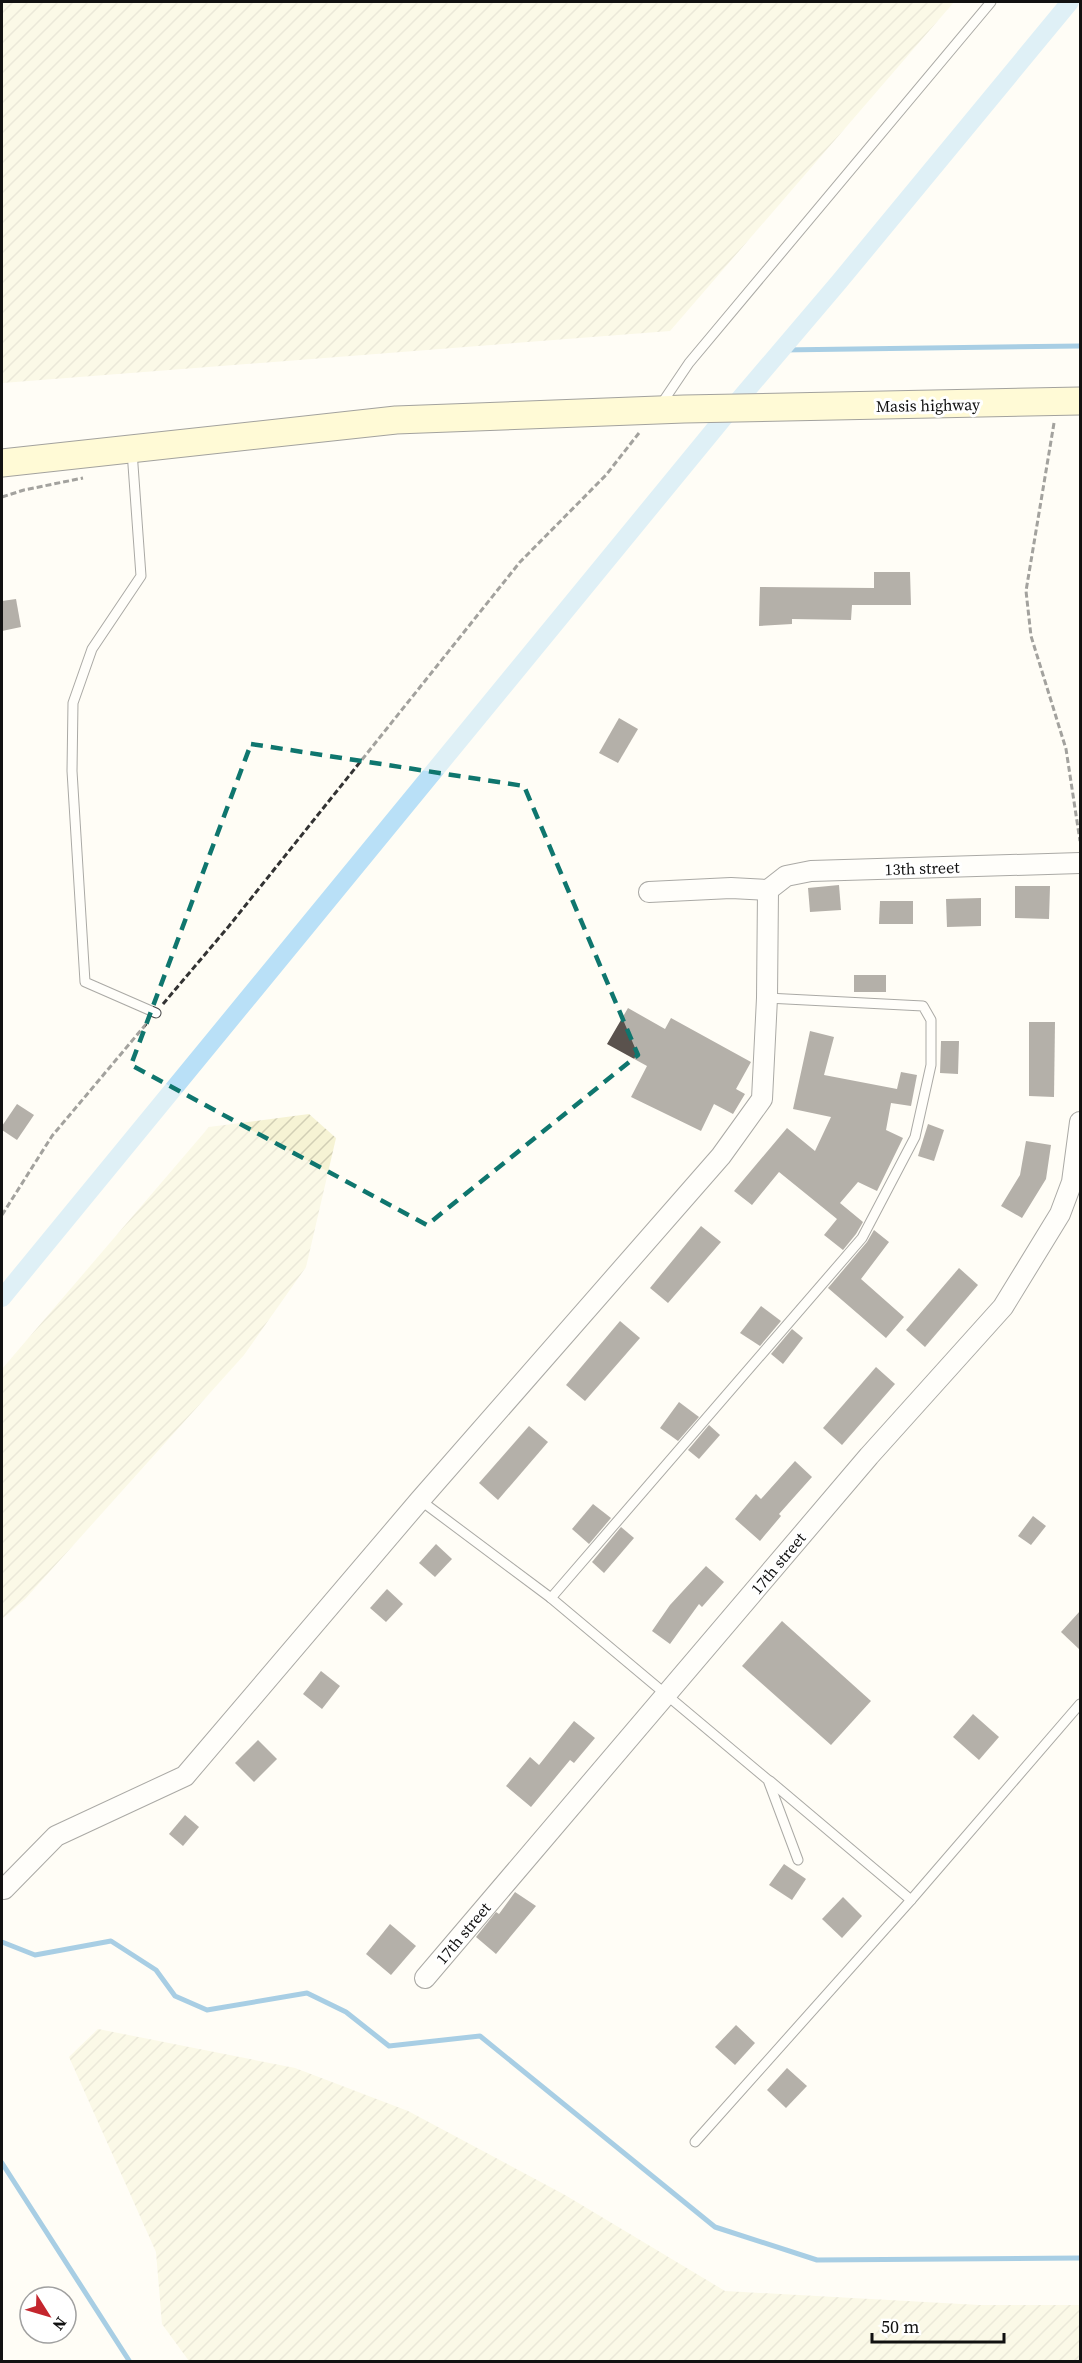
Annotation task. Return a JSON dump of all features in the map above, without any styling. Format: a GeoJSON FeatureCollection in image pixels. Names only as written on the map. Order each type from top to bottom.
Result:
{"type":"FeatureCollection","features":[{"type":"Feature","properties":{"kind":"main road","name":"Masis highway"},"geometry":{"type":"LineString","coordinates":[[2,464],[396,420],[684,409],[1068,402]]}},
{"type":"Feature","properties":{"kind":"street","name":"13th street"},"geometry":{"type":"LineString","coordinates":[[768,890],[786,876],[811,871],[1080,863]]}},
{"type":"Feature","properties":{"kind":"street"},"geometry":{"type":"LineString","coordinates":[[4,1889],[56,1836],[185,1776],[420,1500],[721,1156],[762,1099],[767,998],[768,890],[731,888],[649,892]]}},
{"type":"Feature","properties":{"kind":"street","name":"17th street"},"geometry":{"type":"LineString","coordinates":[[425,1978],[869,1456],[1003,1307],[1060,1214],[1072,1182],[1080,1122]]}},
{"type":"Feature","properties":{"kind":"lane"},"geometry":{"type":"LineString","coordinates":[[657,411],[689,363],[991,2]]}},
{"type":"Feature","properties":{"kind":"lane"},"geometry":{"type":"LineString","coordinates":[[132,448],[141,576],[92,649],[72,703],[72,771],[85,982],[156,1013]]}},
{"type":"Feature","properties":{"kind":"lane"},"geometry":{"type":"LineString","coordinates":[[551,1598],[862,1238],[915,1137],[931,1065],[931,1020],[923,1005],[767,998]]}},
{"type":"Feature","properties":{"kind":"lane"},"geometry":{"type":"LineString","coordinates":[[420,1500],[551,1598],[911,1900]]}},
{"type":"Feature","properties":{"kind":"lane"},"geometry":{"type":"LineString","coordinates":[[695,2142],[911,1900],[1080,1704]]}},
{"type":"Feature","properties":{"kind":"lane"},"geometry":{"type":"LineString","coordinates":[[768,1780],[798,1860]]}},
{"type":"Feature","properties":{"kind":"path"},"geometry":{"type":"LineString","coordinates":[[1068,402],[1047,473],[1026,591],[1030,636],[1066,749],[1080,841]]}},
{"type":"Feature","properties":{"kind":"path"},"geometry":{"type":"LineString","coordinates":[[2,1215],[52,1136],[229,926],[520,562],[606,475],[657,411]]}},
{"type":"Feature","properties":{"kind":"highlighted area"},"geometry":{"type":"Polygon","coordinates":[[[251,744],[524,786],[638,1055],[427,1225],[131,1065],[251,744]]]}},
{"type":"Feature","properties":{"kind":"shaded area"},"geometry":{"type":"Polygon","coordinates":[[[2,2],[954,2],[670,331],[2,383],[2,2]]]}},
{"type":"Feature","properties":{"kind":"shaded area"},"geometry":{"type":"Polygon","coordinates":[[[309,1114],[336,1138],[306,1267],[244,1355],[25,1599],[2,1619],[2,1369],[209,1127],[309,1114]]]}},
{"type":"Feature","properties":{"kind":"shaded area"},"geometry":{"type":"Polygon","coordinates":[[[98,2029],[295,2068],[408,2111],[565,2195],[725,2291],[979,2305],[1080,2305],[1080,2361],[189,2361],[162,2324],[156,2252],[69,2057],[98,2029]]]}},
{"type":"Feature","properties":{"kind":"building"},"geometry":{"type":"Polygon","coordinates":[[[874,572],[910,572],[911,605],[852,605],[851,620],[792,619],[792,624],[759,626],[760,587],[874,588],[874,572]]]}},
{"type":"Feature","properties":{"kind":"building"},"geometry":{"type":"Polygon","coordinates":[[[16,599],[21,627],[2,631],[2,601],[16,599]]]}},
{"type":"Feature","properties":{"kind":"building"},"geometry":{"type":"Polygon","coordinates":[[[619,718],[638,729],[618,763],[599,753],[619,718]]]}},
{"type":"Feature","properties":{"kind":"building"},"geometry":{"type":"Polygon","coordinates":[[[839,885],[841,910],[810,912],[808,888],[839,885]]]}},
{"type":"Feature","properties":{"kind":"building"},"geometry":{"type":"Polygon","coordinates":[[[1015,886],[1050,886],[1049,919],[1015,918],[1015,886]]]}},
{"type":"Feature","properties":{"kind":"building"},"geometry":{"type":"Polygon","coordinates":[[[981,898],[981,926],[947,927],[946,899],[981,898]]]}},
{"type":"Feature","properties":{"kind":"building"},"geometry":{"type":"Polygon","coordinates":[[[880,901],[913,901],[913,924],[879,924],[880,901]]]}},
{"type":"Feature","properties":{"kind":"building"},"geometry":{"type":"Polygon","coordinates":[[[854,975],[886,975],[886,992],[854,992],[854,975]]]}},
{"type":"Feature","properties":{"kind":"building"},"geometry":{"type":"Polygon","coordinates":[[[628,1008],[665,1029],[671,1018],[751,1062],[736,1089],[745,1094],[733,1114],[714,1104],[701,1131],[631,1097],[647,1066],[607,1044],[628,1008]]]}},
{"type":"Feature","properties":{"kind":"building"},"geometry":{"type":"Polygon","coordinates":[[[1029,1022],[1055,1022],[1054,1097],[1029,1096],[1029,1022]]]}},
{"type":"Feature","properties":{"kind":"building"},"geometry":{"type":"Polygon","coordinates":[[[810,1031],[834,1037],[824,1075],[897,1089],[901,1072],[917,1075],[911,1106],[891,1103],[886,1130],[903,1138],[877,1191],[858,1182],[840,1203],[863,1222],[843,1250],[824,1235],[837,1219],[779,1172],[752,1205],[734,1191],[787,1128],[815,1151],[831,1117],[793,1109],[810,1031]]]}},
{"type":"Feature","properties":{"kind":"building"},"geometry":{"type":"Polygon","coordinates":[[[941,1041],[959,1041],[958,1074],[940,1073],[941,1041]]]}},
{"type":"Feature","properties":{"kind":"building"},"geometry":{"type":"Polygon","coordinates":[[[17,1104],[34,1115],[17,1140],[2,1130],[2,1126],[17,1104]]]}},
{"type":"Feature","properties":{"kind":"building"},"geometry":{"type":"Polygon","coordinates":[[[928,1124],[944,1130],[934,1161],[918,1156],[928,1124]]]}},
{"type":"Feature","properties":{"kind":"building"},"geometry":{"type":"Polygon","coordinates":[[[1026,1141],[1051,1145],[1046,1179],[1022,1218],[1001,1206],[1020,1175],[1026,1141]]]}},
{"type":"Feature","properties":{"kind":"building"},"geometry":{"type":"Polygon","coordinates":[[[701,1226],[721,1242],[668,1303],[650,1288],[701,1226]]]}},
{"type":"Feature","properties":{"kind":"building"},"geometry":{"type":"Polygon","coordinates":[[[874,1230],[889,1242],[861,1279],[904,1317],[886,1338],[828,1288],[867,1242],[874,1230]]]}},
{"type":"Feature","properties":{"kind":"building"},"geometry":{"type":"Polygon","coordinates":[[[959,1268],[978,1285],[925,1347],[906,1330],[959,1268]]]}},
{"type":"Feature","properties":{"kind":"building"},"geometry":{"type":"Polygon","coordinates":[[[761,1306],[781,1321],[760,1346],[740,1333],[761,1306]]]}},
{"type":"Feature","properties":{"kind":"building"},"geometry":{"type":"Polygon","coordinates":[[[620,1321],[640,1338],[585,1401],[566,1385],[620,1321]]]}},
{"type":"Feature","properties":{"kind":"building"},"geometry":{"type":"Polygon","coordinates":[[[792,1329],[803,1338],[783,1364],[771,1354],[792,1329]]]}},
{"type":"Feature","properties":{"kind":"building"},"geometry":{"type":"Polygon","coordinates":[[[876,1367],[895,1384],[842,1445],[823,1428],[876,1367]]]}},
{"type":"Feature","properties":{"kind":"building"},"geometry":{"type":"Polygon","coordinates":[[[679,1402],[699,1417],[678,1441],[660,1428],[679,1402]]]}},
{"type":"Feature","properties":{"kind":"building"},"geometry":{"type":"Polygon","coordinates":[[[709,1425],[720,1435],[699,1459],[688,1450],[709,1425]]]}},
{"type":"Feature","properties":{"kind":"building"},"geometry":{"type":"Polygon","coordinates":[[[529,1426],[548,1442],[498,1500],[479,1483],[529,1426]]]}},
{"type":"Feature","properties":{"kind":"building"},"geometry":{"type":"Polygon","coordinates":[[[795,1461],[812,1477],[779,1514],[781,1516],[760,1541],[735,1519],[756,1494],[761,1499],[795,1461]]]}},
{"type":"Feature","properties":{"kind":"building"},"geometry":{"type":"Polygon","coordinates":[[[593,1504],[611,1518],[589,1544],[572,1529],[593,1504]]]}},
{"type":"Feature","properties":{"kind":"building"},"geometry":{"type":"Polygon","coordinates":[[[1033,1516],[1046,1526],[1031,1545],[1018,1536],[1033,1516]]]}},
{"type":"Feature","properties":{"kind":"building"},"geometry":{"type":"Polygon","coordinates":[[[621,1527],[634,1538],[604,1573],[592,1562],[621,1527]]]}},
{"type":"Feature","properties":{"kind":"building"},"geometry":{"type":"Polygon","coordinates":[[[436,1544],[452,1559],[435,1577],[419,1563],[436,1544]]]}},
{"type":"Feature","properties":{"kind":"building"},"geometry":{"type":"Polygon","coordinates":[[[706,1566],[724,1582],[702,1607],[699,1604],[670,1644],[652,1631],[670,1605],[706,1566]]]}},
{"type":"Feature","properties":{"kind":"building"},"geometry":{"type":"Polygon","coordinates":[[[387,1589],[403,1604],[386,1622],[370,1608],[387,1589]]]}},
{"type":"Feature","properties":{"kind":"building"},"geometry":{"type":"Polygon","coordinates":[[[1080,1611],[1080,1650],[1061,1632],[1080,1611]]]}},
{"type":"Feature","properties":{"kind":"building"},"geometry":{"type":"Polygon","coordinates":[[[782,1621],[871,1701],[831,1745],[742,1666],[782,1621]]]}},
{"type":"Feature","properties":{"kind":"building"},"geometry":{"type":"Polygon","coordinates":[[[321,1671],[340,1686],[322,1709],[303,1694],[321,1671]]]}},
{"type":"Feature","properties":{"kind":"building"},"geometry":{"type":"Polygon","coordinates":[[[973,1714],[999,1737],[979,1760],[953,1737],[973,1714]]]}},
{"type":"Feature","properties":{"kind":"building"},"geometry":{"type":"Polygon","coordinates":[[[574,1721],[595,1738],[574,1763],[570,1760],[531,1807],[506,1786],[530,1757],[539,1765],[574,1721]]]}},
{"type":"Feature","properties":{"kind":"building"},"geometry":{"type":"Polygon","coordinates":[[[258,1740],[277,1759],[254,1782],[235,1763],[258,1740]]]}},
{"type":"Feature","properties":{"kind":"building"},"geometry":{"type":"Polygon","coordinates":[[[185,1815],[199,1827],[183,1846],[169,1834],[185,1815]]]}},
{"type":"Feature","properties":{"kind":"building"},"geometry":{"type":"Polygon","coordinates":[[[784,1864],[806,1879],[792,1900],[769,1885],[784,1864]]]}},
{"type":"Feature","properties":{"kind":"building"},"geometry":{"type":"Polygon","coordinates":[[[515,1892],[536,1906],[496,1954],[476,1937],[496,1912],[499,1914],[515,1892]]]}},
{"type":"Feature","properties":{"kind":"building"},"geometry":{"type":"Polygon","coordinates":[[[843,1897],[862,1916],[842,1938],[822,1919],[843,1897]]]}},
{"type":"Feature","properties":{"kind":"building"},"geometry":{"type":"Polygon","coordinates":[[[390,1924],[416,1946],[391,1975],[366,1954],[390,1924]]]}},
{"type":"Feature","properties":{"kind":"building"},"geometry":{"type":"Polygon","coordinates":[[[736,2025],[755,2043],[735,2065],[715,2047],[736,2025]]]}},
{"type":"Feature","properties":{"kind":"building"},"geometry":{"type":"Polygon","coordinates":[[[787,2068],[807,2086],[786,2108],[767,2090],[787,2068]]]}},
{"type":"Feature","properties":{"kind":"waterway"},"geometry":{"type":"LineString","coordinates":[[2,1298],[731,409],[1070,2]]}},
{"type":"Feature","properties":{"kind":"waterway"},"geometry":{"type":"LineString","coordinates":[[781,350],[1080,346]]}},
{"type":"Feature","properties":{"kind":"waterway"},"geometry":{"type":"LineString","coordinates":[[2,1942],[35,1955],[111,1941],[156,1970],[175,1996],[207,2010],[307,1993],[346,2012],[389,2046],[480,2036],[715,2227],[817,2260],[1080,2258]]}},
{"type":"Feature","properties":{"kind":"waterway"},"geometry":{"type":"LineString","coordinates":[[2,2163],[130,2362]]}}]}
